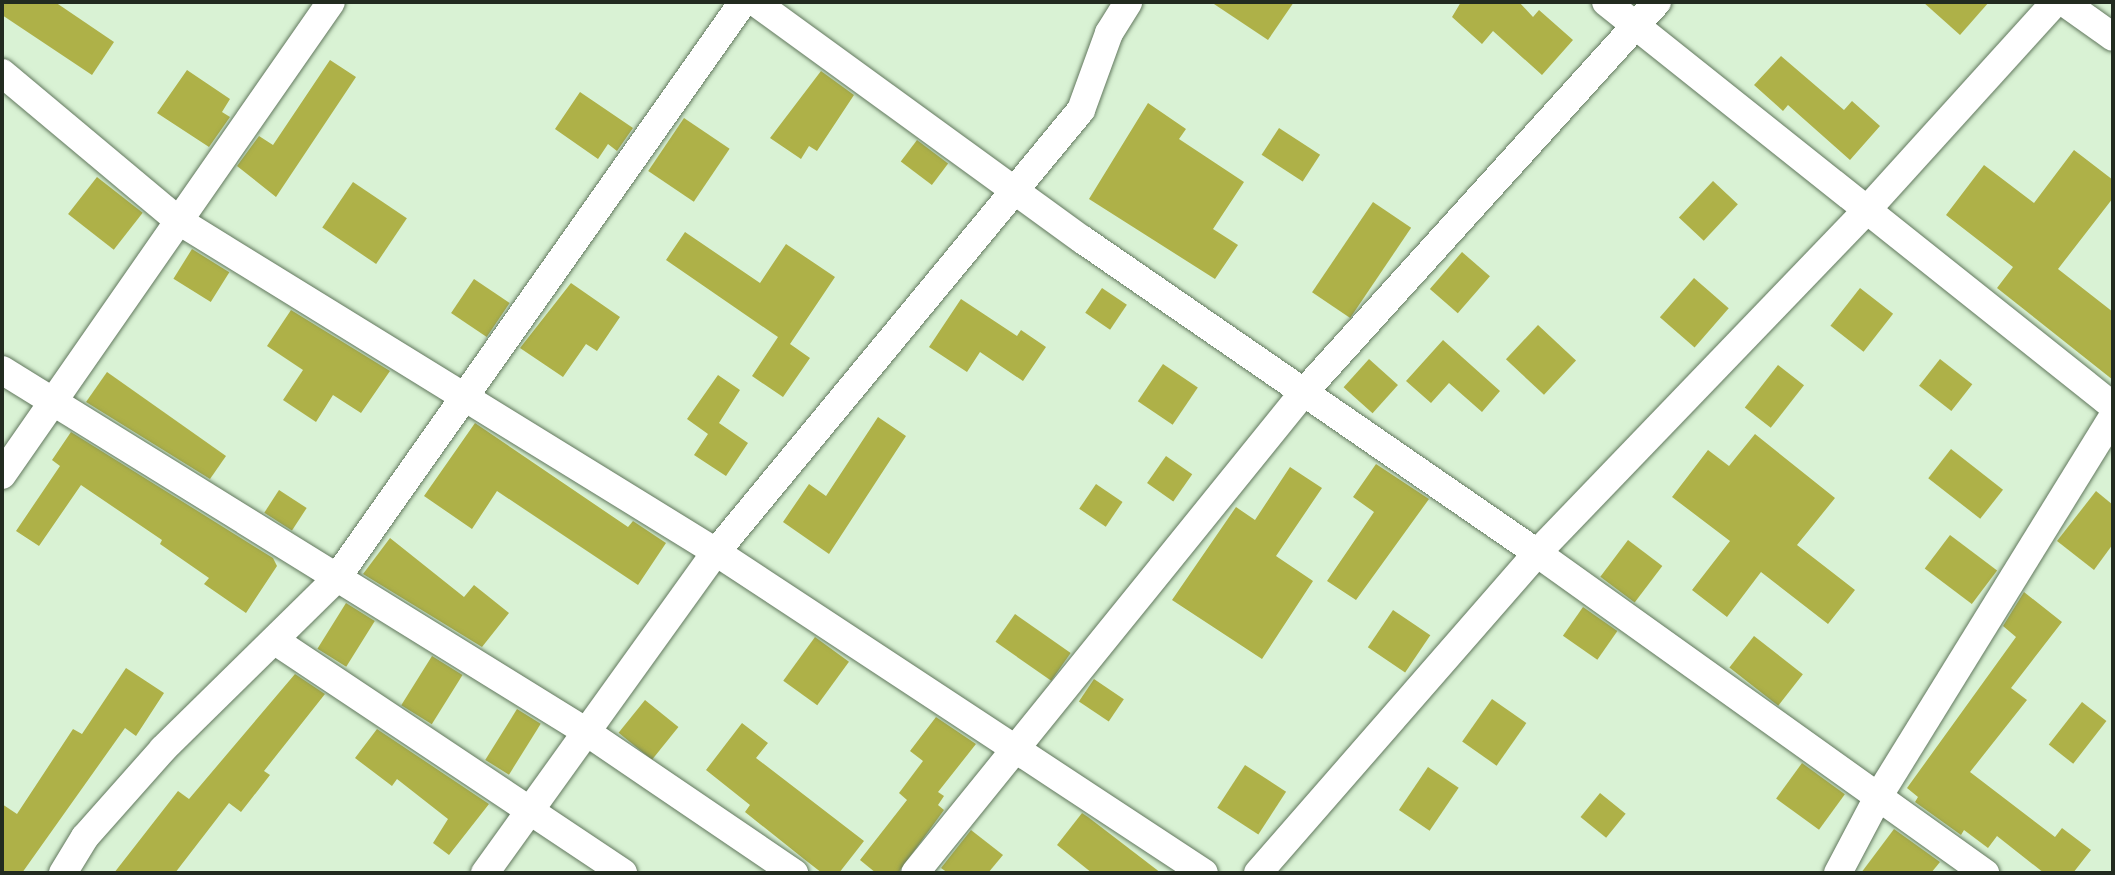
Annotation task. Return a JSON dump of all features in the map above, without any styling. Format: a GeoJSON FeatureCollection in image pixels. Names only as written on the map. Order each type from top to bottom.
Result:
{"type":"FeatureCollection","features":[{"type":"Feature","properties":{"kind":"street"},"geometry":{"type":"LineString","coordinates":[[2,475],[331,2]]}},
{"type":"Feature","properties":{"kind":"street"},"geometry":{"type":"LineString","coordinates":[[63,873],[85,837],[163,749],[277,642],[336,579],[743,2]]}},
{"type":"Feature","properties":{"kind":"street"},"geometry":{"type":"LineString","coordinates":[[755,2],[1014,191],[1537,553],[1985,873]]}},
{"type":"Feature","properties":{"kind":"street"},"geometry":{"type":"LineString","coordinates":[[485,873],[716,552],[1081,110],[1109,33],[1128,2]]}},
{"type":"Feature","properties":{"kind":"street"},"geometry":{"type":"LineString","coordinates":[[1606,2],[1864,213],[2113,406]]}},
{"type":"Feature","properties":{"kind":"street"},"geometry":{"type":"LineString","coordinates":[[915,873],[1015,745],[1304,392],[1657,2]]}},
{"type":"Feature","properties":{"kind":"street"},"geometry":{"type":"LineString","coordinates":[[1258,873],[1537,553],[1864,213],[2055,2]]}},
{"type":"Feature","properties":{"kind":"street"},"geometry":{"type":"LineString","coordinates":[[2064,2],[2113,37]]}},
{"type":"Feature","properties":{"kind":"street"},"geometry":{"type":"LineString","coordinates":[[2,73],[179,221],[716,552],[1015,745],[1204,873]]}},
{"type":"Feature","properties":{"kind":"street"},"geometry":{"type":"LineString","coordinates":[[2,370],[585,731],[794,873]]}},
{"type":"Feature","properties":{"kind":"street"},"geometry":{"type":"LineString","coordinates":[[1838,873],[1878,797],[2113,416]]}},
{"type":"Feature","properties":{"kind":"street"},"geometry":{"type":"LineString","coordinates":[[277,642],[623,873]]}},
{"type":"Feature","properties":{"kind":"building"},"geometry":{"type":"Polygon","coordinates":[[[2,2],[55,2],[114,42],[92,75],[2,15],[2,2]]]}},
{"type":"Feature","properties":{"kind":"building"},"geometry":{"type":"Polygon","coordinates":[[[1211,2],[1294,2],[1268,40],[1211,2]]]}},
{"type":"Feature","properties":{"kind":"building"},"geometry":{"type":"Polygon","coordinates":[[[1461,2],[1519,2],[1533,17],[1539,10],[1573,40],[1542,75],[1493,31],[1482,44],[1452,17],[1461,2]]]}},
{"type":"Feature","properties":{"kind":"building"},"geometry":{"type":"Polygon","coordinates":[[[1923,2],[1989,2],[1960,35],[1923,2]]]}},
{"type":"Feature","properties":{"kind":"building"},"geometry":{"type":"Polygon","coordinates":[[[1781,56],[1844,110],[1852,101],[1880,126],[1850,160],[1788,105],[1783,111],[1754,85],[1781,56]]]}},
{"type":"Feature","properties":{"kind":"building"},"geometry":{"type":"Polygon","coordinates":[[[330,60],[356,77],[276,197],[237,166],[259,136],[273,145],[330,60]]]}},
{"type":"Feature","properties":{"kind":"building"},"geometry":{"type":"Polygon","coordinates":[[[187,70],[230,99],[222,112],[230,117],[209,147],[157,113],[187,70]]]}},
{"type":"Feature","properties":{"kind":"building"},"geometry":{"type":"Polygon","coordinates":[[[821,71],[854,95],[817,151],[809,146],[801,159],[770,138],[821,71]]]}},
{"type":"Feature","properties":{"kind":"building"},"geometry":{"type":"Polygon","coordinates":[[[580,92],[633,128],[617,151],[608,144],[598,159],[555,129],[580,92]]]}},
{"type":"Feature","properties":{"kind":"building"},"geometry":{"type":"Polygon","coordinates":[[[1148,103],[1186,129],[1179,139],[1244,182],[1213,229],[1238,245],[1215,279],[1089,199],[1148,103]]]}},
{"type":"Feature","properties":{"kind":"building"},"geometry":{"type":"Polygon","coordinates":[[[684,118],[730,149],[694,202],[648,171],[684,118]]]}},
{"type":"Feature","properties":{"kind":"building"},"geometry":{"type":"Polygon","coordinates":[[[1279,128],[1320,155],[1303,182],[1262,155],[1279,128]]]}},
{"type":"Feature","properties":{"kind":"building"},"geometry":{"type":"Polygon","coordinates":[[[917,140],[948,163],[932,185],[901,162],[917,140]]]}},
{"type":"Feature","properties":{"kind":"building"},"geometry":{"type":"Polygon","coordinates":[[[2074,150],[2113,180],[2113,198],[2058,269],[2113,312],[2113,380],[1997,288],[2013,267],[1946,215],[1984,165],[2034,203],[2074,150]]]}},
{"type":"Feature","properties":{"kind":"building"},"geometry":{"type":"Polygon","coordinates":[[[97,177],[143,213],[114,250],[68,214],[97,177]]]}},
{"type":"Feature","properties":{"kind":"building"},"geometry":{"type":"Polygon","coordinates":[[[1713,181],[1738,204],[1704,241],[1679,218],[1713,181]]]}},
{"type":"Feature","properties":{"kind":"building"},"geometry":{"type":"Polygon","coordinates":[[[353,182],[407,218],[376,264],[322,228],[353,182]]]}},
{"type":"Feature","properties":{"kind":"building"},"geometry":{"type":"Polygon","coordinates":[[[1373,202],[1411,228],[1350,318],[1312,292],[1373,202]]]}},
{"type":"Feature","properties":{"kind":"building"},"geometry":{"type":"Polygon","coordinates":[[[685,232],[760,283],[786,244],[835,277],[790,344],[810,358],[783,397],[752,376],[778,337],[666,260],[685,232]]]}},
{"type":"Feature","properties":{"kind":"building"},"geometry":{"type":"Polygon","coordinates":[[[192,249],[229,272],[211,302],[173,279],[192,249]]]}},
{"type":"Feature","properties":{"kind":"building"},"geometry":{"type":"Polygon","coordinates":[[[1462,252],[1490,276],[1458,313],[1430,289],[1462,252]]]}},
{"type":"Feature","properties":{"kind":"building"},"geometry":{"type":"Polygon","coordinates":[[[1694,278],[1729,308],[1695,347],[1660,317],[1694,278]]]}},
{"type":"Feature","properties":{"kind":"building"},"geometry":{"type":"Polygon","coordinates":[[[474,279],[510,303],[487,337],[451,313],[474,279]]]}},
{"type":"Feature","properties":{"kind":"building"},"geometry":{"type":"Polygon","coordinates":[[[571,283],[620,317],[597,351],[586,344],[563,377],[520,348],[571,283]]]}},
{"type":"Feature","properties":{"kind":"building"},"geometry":{"type":"Polygon","coordinates":[[[1102,288],[1127,305],[1110,330],[1085,313],[1102,288]]]}},
{"type":"Feature","properties":{"kind":"building"},"geometry":{"type":"Polygon","coordinates":[[[1860,288],[1893,314],[1864,352],[1830,326],[1860,288]]]}},
{"type":"Feature","properties":{"kind":"building"},"geometry":{"type":"Polygon","coordinates":[[[961,299],[1017,336],[1021,330],[1046,347],[1023,381],[980,352],[967,372],[929,347],[961,299]]]}},
{"type":"Feature","properties":{"kind":"building"},"geometry":{"type":"Polygon","coordinates":[[[291,310],[390,371],[361,413],[333,395],[316,422],[283,400],[303,370],[267,346],[291,310]]]}},
{"type":"Feature","properties":{"kind":"building"},"geometry":{"type":"Polygon","coordinates":[[[1538,325],[1576,360],[1544,395],[1506,359],[1538,325]]]}},
{"type":"Feature","properties":{"kind":"building"},"geometry":{"type":"Polygon","coordinates":[[[1443,340],[1500,391],[1482,412],[1449,383],[1431,403],[1406,381],[1443,340]]]}},
{"type":"Feature","properties":{"kind":"building"},"geometry":{"type":"Polygon","coordinates":[[[1369,359],[1398,385],[1373,413],[1344,387],[1369,359]]]}},
{"type":"Feature","properties":{"kind":"building"},"geometry":{"type":"Polygon","coordinates":[[[1940,359],[1972,384],[1951,411],[1919,386],[1940,359]]]}},
{"type":"Feature","properties":{"kind":"building"},"geometry":{"type":"Polygon","coordinates":[[[1163,364],[1198,387],[1173,425],[1138,401],[1163,364]]]}},
{"type":"Feature","properties":{"kind":"building"},"geometry":{"type":"Polygon","coordinates":[[[1778,365],[1804,385],[1771,428],[1745,408],[1778,365]]]}},
{"type":"Feature","properties":{"kind":"building"},"geometry":{"type":"Polygon","coordinates":[[[107,372],[226,456],[210,479],[86,402],[107,372]]]}},
{"type":"Feature","properties":{"kind":"building"},"geometry":{"type":"Polygon","coordinates":[[[718,375],[740,390],[719,423],[748,443],[726,476],[694,455],[708,434],[687,419],[718,375]]]}},
{"type":"Feature","properties":{"kind":"building"},"geometry":{"type":"Polygon","coordinates":[[[878,417],[906,436],[829,554],[783,522],[809,484],[826,496],[878,417]]]}},
{"type":"Feature","properties":{"kind":"building"},"geometry":{"type":"Polygon","coordinates":[[[475,423],[628,527],[633,521],[666,543],[638,585],[497,491],[472,529],[424,496],[475,423]]]}},
{"type":"Feature","properties":{"kind":"building"},"geometry":{"type":"Polygon","coordinates":[[[71,432],[273,558],[277,566],[246,613],[204,584],[209,578],[160,544],[162,540],[81,485],[39,546],[16,531],[60,466],[52,460],[71,432]]]}},
{"type":"Feature","properties":{"kind":"building"},"geometry":{"type":"Polygon","coordinates":[[[1755,434],[1835,498],[1797,545],[1855,590],[1828,624],[1761,572],[1727,617],[1692,590],[1730,541],[1672,497],[1708,450],[1729,466],[1755,434]]]}},
{"type":"Feature","properties":{"kind":"building"},"geometry":{"type":"Polygon","coordinates":[[[1951,449],[2003,490],[1980,519],[1928,478],[1951,449]]]}},
{"type":"Feature","properties":{"kind":"building"},"geometry":{"type":"Polygon","coordinates":[[[1166,456],[1192,474],[1173,501],[1147,483],[1166,456]]]}},
{"type":"Feature","properties":{"kind":"building"},"geometry":{"type":"Polygon","coordinates":[[[1376,464],[1429,499],[1356,600],[1327,581],[1374,512],[1353,497],[1376,464]]]}},
{"type":"Feature","properties":{"kind":"building"},"geometry":{"type":"Polygon","coordinates":[[[1290,467],[1322,488],[1276,556],[1313,581],[1262,659],[1172,600],[1236,507],[1255,520],[1290,467]]]}},
{"type":"Feature","properties":{"kind":"building"},"geometry":{"type":"Polygon","coordinates":[[[1096,484],[1123,502],[1106,527],[1079,509],[1096,484]]]}},
{"type":"Feature","properties":{"kind":"building"},"geometry":{"type":"Polygon","coordinates":[[[279,490],[307,508],[292,531],[264,513],[279,490]]]}},
{"type":"Feature","properties":{"kind":"building"},"geometry":{"type":"Polygon","coordinates":[[[2096,491],[2113,505],[2113,544],[2094,570],[2057,541],[2096,491]]]}},
{"type":"Feature","properties":{"kind":"building"},"geometry":{"type":"Polygon","coordinates":[[[1950,535],[1997,571],[1972,604],[1925,569],[1950,535]]]}},
{"type":"Feature","properties":{"kind":"building"},"geometry":{"type":"Polygon","coordinates":[[[390,538],[464,597],[474,585],[509,613],[482,647],[363,574],[390,538]]]}},
{"type":"Feature","properties":{"kind":"building"},"geometry":{"type":"Polygon","coordinates":[[[1628,540],[1662,566],[1635,603],[1600,577],[1628,540]]]}},
{"type":"Feature","properties":{"kind":"building"},"geometry":{"type":"Polygon","coordinates":[[[2024,592],[2062,622],[2011,688],[2027,700],[1970,772],[2055,837],[2062,828],[2091,850],[2073,873],[2044,873],[1997,836],[1988,848],[1964,830],[1961,835],[1915,802],[1918,797],[1907,788],[2016,637],[2003,626],[2024,592]]]}},
{"type":"Feature","properties":{"kind":"building"},"geometry":{"type":"Polygon","coordinates":[[[346,603],[375,621],[346,667],[317,649],[346,603]]]}},
{"type":"Feature","properties":{"kind":"building"},"geometry":{"type":"Polygon","coordinates":[[[1583,607],[1617,631],[1597,660],[1563,636],[1583,607]]]}},
{"type":"Feature","properties":{"kind":"building"},"geometry":{"type":"Polygon","coordinates":[[[1393,610],[1430,635],[1405,672],[1368,647],[1393,610]]]}},
{"type":"Feature","properties":{"kind":"building"},"geometry":{"type":"Polygon","coordinates":[[[1015,614],[1071,653],[1051,681],[995,642],[1015,614]]]}},
{"type":"Feature","properties":{"kind":"building"},"geometry":{"type":"Polygon","coordinates":[[[1754,636],[1803,674],[1778,706],[1729,668],[1754,636]]]}},
{"type":"Feature","properties":{"kind":"building"},"geometry":{"type":"Polygon","coordinates":[[[815,637],[849,662],[817,705],[783,681],[815,637]]]}},
{"type":"Feature","properties":{"kind":"building"},"geometry":{"type":"Polygon","coordinates":[[[432,656],[463,675],[432,724],[401,705],[432,656]]]}},
{"type":"Feature","properties":{"kind":"building"},"geometry":{"type":"Polygon","coordinates":[[[126,668],[164,693],[136,736],[125,728],[22,873],[2,873],[2,804],[17,814],[73,729],[82,734],[126,668]]]}},
{"type":"Feature","properties":{"kind":"building"},"geometry":{"type":"Polygon","coordinates":[[[295,674],[325,694],[264,771],[270,775],[241,812],[229,803],[175,873],[114,873],[178,791],[189,799],[295,674]]]}},
{"type":"Feature","properties":{"kind":"building"},"geometry":{"type":"Polygon","coordinates":[[[1094,679],[1124,699],[1109,722],[1079,701],[1094,679]]]}},
{"type":"Feature","properties":{"kind":"building"},"geometry":{"type":"Polygon","coordinates":[[[1492,699],[1526,723],[1497,766],[1462,742],[1492,699]]]}},
{"type":"Feature","properties":{"kind":"building"},"geometry":{"type":"Polygon","coordinates":[[[645,700],[678,727],[652,760],[619,733],[645,700]]]}},
{"type":"Feature","properties":{"kind":"building"},"geometry":{"type":"Polygon","coordinates":[[[2082,702],[2106,721],[2073,764],[2049,745],[2082,702]]]}},
{"type":"Feature","properties":{"kind":"building"},"geometry":{"type":"Polygon","coordinates":[[[517,709],[541,724],[509,775],[485,760],[517,709]]]}},
{"type":"Feature","properties":{"kind":"building"},"geometry":{"type":"Polygon","coordinates":[[[936,717],[976,744],[938,792],[944,796],[938,805],[944,810],[898,873],[876,873],[860,860],[907,800],[899,793],[923,761],[910,751],[936,717]]]}},
{"type":"Feature","properties":{"kind":"building"},"geometry":{"type":"Polygon","coordinates":[[[742,723],[768,743],[756,758],[864,841],[839,873],[822,873],[745,812],[750,805],[706,770],[742,723]]]}},
{"type":"Feature","properties":{"kind":"building"},"geometry":{"type":"Polygon","coordinates":[[[377,729],[489,804],[449,855],[433,843],[448,819],[397,779],[392,786],[355,758],[377,729]]]}},
{"type":"Feature","properties":{"kind":"building"},"geometry":{"type":"Polygon","coordinates":[[[1802,763],[1845,794],[1819,830],[1776,799],[1802,763]]]}},
{"type":"Feature","properties":{"kind":"building"},"geometry":{"type":"Polygon","coordinates":[[[1245,765],[1286,792],[1258,834],[1217,808],[1245,765]]]}},
{"type":"Feature","properties":{"kind":"building"},"geometry":{"type":"Polygon","coordinates":[[[1428,767],[1459,788],[1430,831],[1399,810],[1428,767]]]}},
{"type":"Feature","properties":{"kind":"building"},"geometry":{"type":"Polygon","coordinates":[[[1600,793],[1626,814],[1606,838],[1580,817],[1600,793]]]}},
{"type":"Feature","properties":{"kind":"building"},"geometry":{"type":"Polygon","coordinates":[[[1082,813],[1161,873],[1092,873],[1057,845],[1082,813]]]}},
{"type":"Feature","properties":{"kind":"building"},"geometry":{"type":"Polygon","coordinates":[[[1894,829],[1940,862],[1931,873],[1861,873],[1894,829]]]}},
{"type":"Feature","properties":{"kind":"building"},"geometry":{"type":"Polygon","coordinates":[[[971,830],[1003,855],[988,873],[948,873],[941,868],[971,830]]]}}]}
